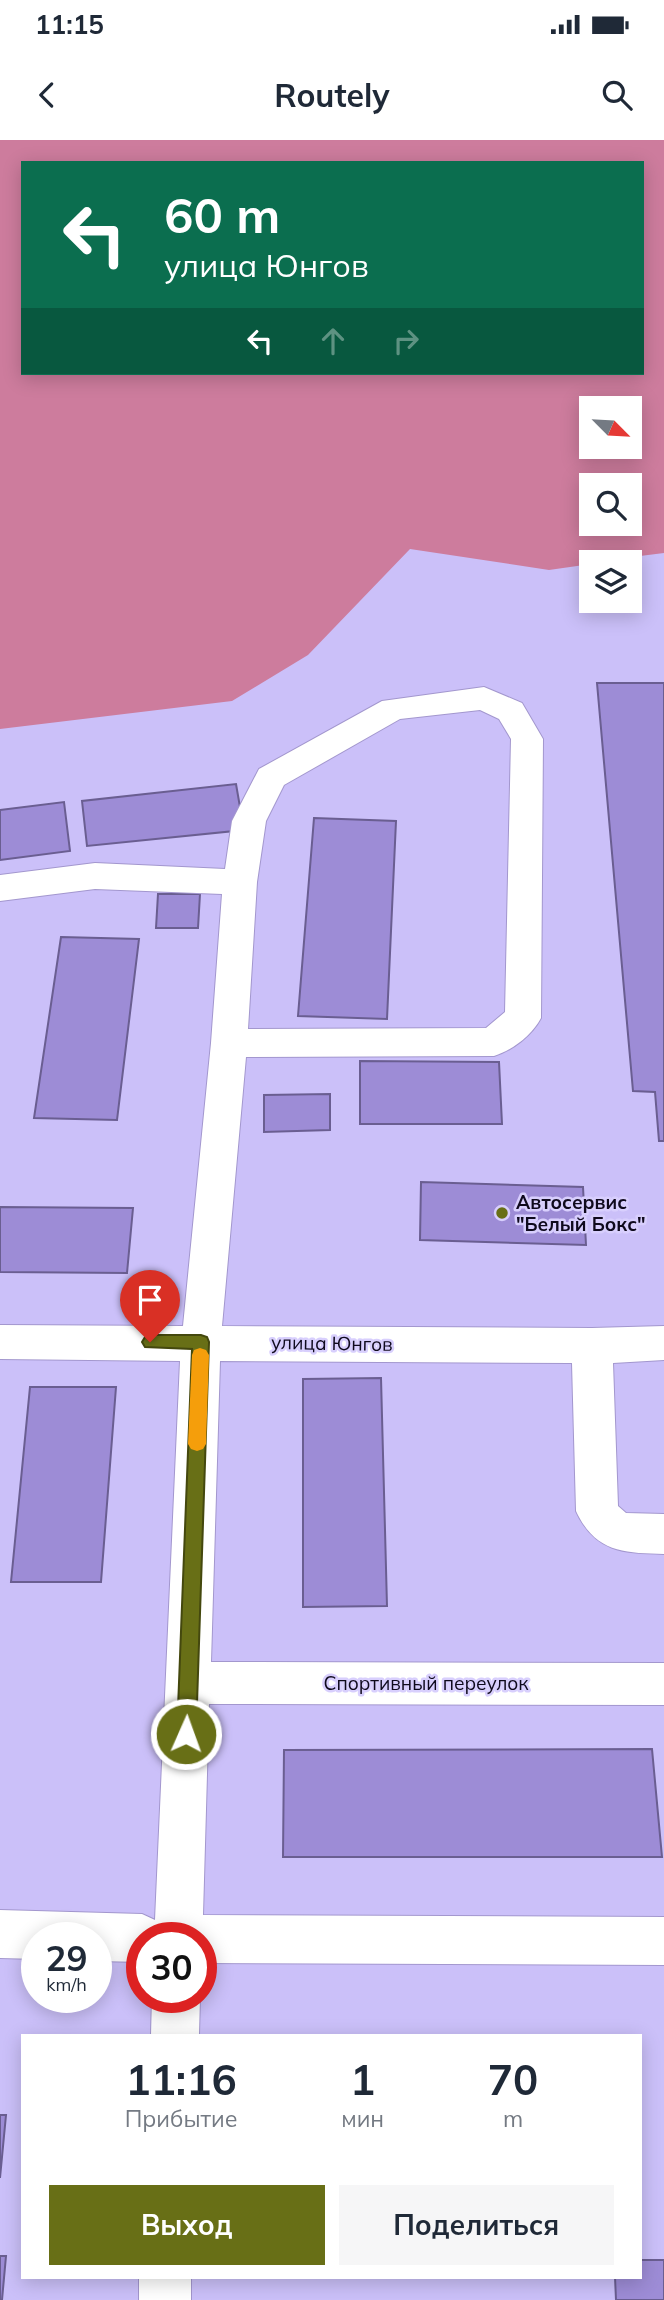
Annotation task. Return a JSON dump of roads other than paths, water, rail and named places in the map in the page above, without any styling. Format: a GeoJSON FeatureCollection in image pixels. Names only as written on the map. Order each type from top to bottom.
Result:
{"type":"FeatureCollection","features":[{"type":"Feature","properties":{"kind":"street"},"geometry":{"type":"LineString","coordinates":[[179,1922],[201,1342],[229,1043],[240,882],[249,821],[271,777],[393,709],[484,698],[511,711],[527,739],[523,1018],[494,1042],[229,1043]]}},
{"type":"Feature","properties":{"kind":"street"},"geometry":{"type":"LineString","coordinates":[[0,888],[95,876],[240,882]]}},
{"type":"Feature","properties":{"kind":"street","name":"улица Юнгов"},"geometry":{"type":"LineString","coordinates":[[0,1342],[592,1346],[664,1343]]}},
{"type":"Feature","properties":{"kind":"street"},"geometry":{"type":"LineString","coordinates":[[592,1346],[597,1511],[602,1522],[614,1530],[664,1534]]}},
{"type":"Feature","properties":{"kind":"street","name":"Спортивный переулок"},"geometry":{"type":"LineString","coordinates":[[188,1683],[664,1684]]}},
{"type":"Feature","properties":{"kind":"street"},"geometry":{"type":"LineString","coordinates":[[0,1934],[126,1938]]}},
{"type":"Feature","properties":{"kind":"street"},"geometry":{"type":"LineString","coordinates":[[217,1939],[664,1941]]}},
{"type":"Feature","properties":{"kind":"street"},"geometry":{"type":"LineString","coordinates":[[175,2034],[176,2013]]}},
{"type":"Feature","properties":{"kind":"street"},"geometry":{"type":"LineString","coordinates":[[165,2300],[166,2279]]}},
{"type":"Feature","properties":{"kind":"place","name":"Автосервис \"Белый Бокс\""},"geometry":{"type":"Point","coordinates":[502,1213]}}]}
